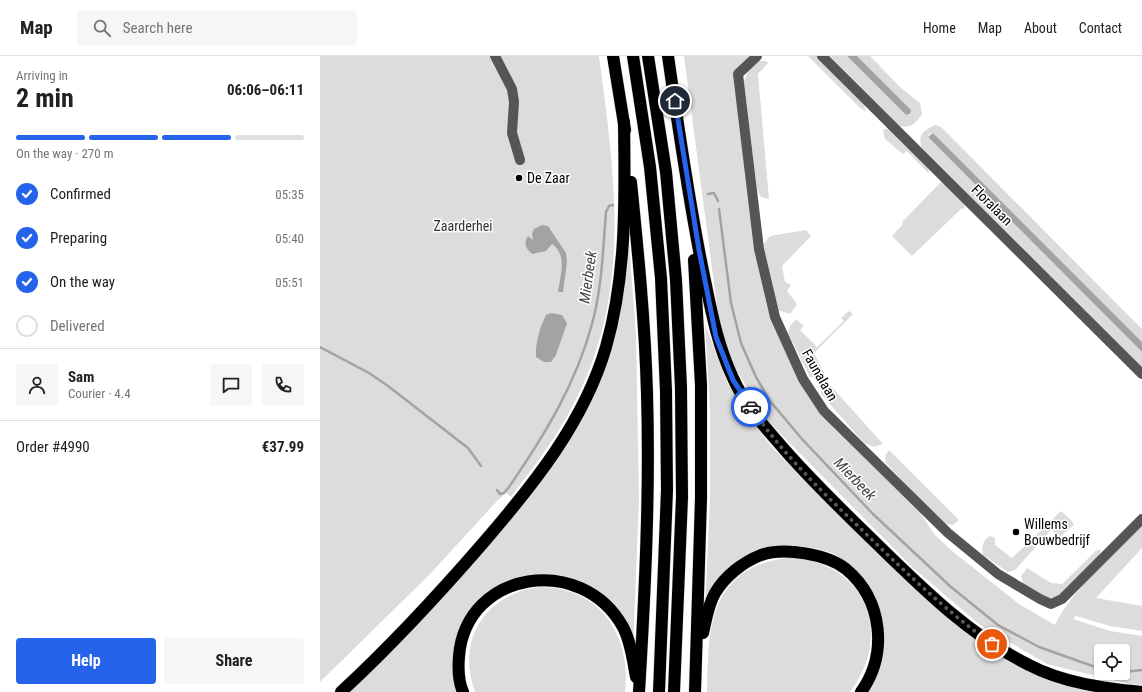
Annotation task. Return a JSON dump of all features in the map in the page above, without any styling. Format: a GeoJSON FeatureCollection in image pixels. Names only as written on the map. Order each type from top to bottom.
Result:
{"type":"FeatureCollection","features":[{"type":"Feature","properties":{"kind":"highway"},"geometry":{"type":"LineString","coordinates":[[613,56],[624,122],[641,279],[647,392],[648,491],[639,692]]}},
{"type":"Feature","properties":{"kind":"highway"},"geometry":{"type":"LineString","coordinates":[[633,56],[650,174],[661,278],[666,391],[667,490],[659,692]]}},
{"type":"Feature","properties":{"kind":"highway"},"geometry":{"type":"LineString","coordinates":[[648,56],[666,180],[676,280],[681,380],[682,497],[674,692]]}},
{"type":"Feature","properties":{"kind":"highway"},"geometry":{"type":"LineString","coordinates":[[668,56],[683,161],[695,274],[701,385],[701,498],[695,692]]}},
{"type":"Feature","properties":{"kind":"highway"},"geometry":{"type":"LineString","coordinates":[[342,692],[386,650],[462,568],[511,510],[550,460],[585,400],[606,348],[620,281],[625,210],[624,122]]}},
{"type":"Feature","properties":{"kind":"highway"},"geometry":{"type":"LineString","coordinates":[[683,161],[716,337],[733,380],[760,421],[821,490],[906,573],[975,632],[1001,650],[1031,666],[1059,677],[1082,683],[1142,692]]}},
{"type":"Feature","properties":{"kind":"highway"},"geometry":{"type":"LineString","coordinates":[[697,656],[708,610],[715,593],[728,576],[746,563],[762,555],[784,552],[804,553],[823,557],[845,569],[869,598],[876,616],[879,636],[878,654],[873,672],[861,692]]}},
{"type":"Feature","properties":{"kind":"highway"},"geometry":{"type":"LineString","coordinates":[[463,692],[458,668],[460,646],[471,620],[480,607],[498,592],[526,582],[559,580],[587,590],[601,600],[615,615],[623,628],[630,651],[639,692]]}},
{"type":"Feature","properties":{"kind":"street"},"geometry":{"type":"LineString","coordinates":[[495,56],[512,88],[514,102],[512,133],[520,160]]}},
{"type":"Feature","properties":{"kind":"street","name":"Faunalaan"},"geometry":{"type":"LineString","coordinates":[[757,56],[738,74],[759,249],[775,317],[803,379],[824,411],[948,533],[998,574],[1051,604],[1062,599],[1142,519]]}},
{"type":"Feature","properties":{"kind":"street","name":"Floralaan"},"geometry":{"type":"LineString","coordinates":[[822,56],[1142,374]]}},
{"type":"Feature","properties":{"kind":"green space","name":"Zaarderhei"},"geometry":{"type":"Polygon","coordinates":[[[320,56],[599,56],[611,151],[614,196],[614,242],[611,287],[602,331],[587,375],[565,420],[552,440],[511,497],[506,493],[497,501],[430,574],[320,682],[320,56]]]}},
{"type":"Feature","properties":{"kind":"green space"},"geometry":{"type":"Polygon","coordinates":[[[684,56],[750,56],[734,72],[758,262],[767,306],[796,372],[922,515],[934,534],[952,551],[1019,604],[1055,625],[1062,612],[1082,587],[1142,526],[1142,548],[1096,598],[1142,606],[1142,631],[1110,626],[1076,616],[1073,619],[1110,631],[1142,636],[1142,685],[1113,680],[1130,680],[1130,644],[1094,644],[1094,675],[1047,664],[980,625],[911,566],[769,422],[733,365],[719,321],[684,56]]]}},
{"type":"Feature","properties":{"kind":"green space"},"geometry":{"type":"Polygon","coordinates":[[[808,56],[819,56],[864,103],[866,112],[859,107],[808,56]]]}},
{"type":"Feature","properties":{"kind":"green space"},"geometry":{"type":"Polygon","coordinates":[[[830,56],[847,56],[906,115],[909,115],[910,110],[857,56],[870,56],[900,87],[920,103],[922,114],[918,120],[907,127],[899,126],[830,56]]]}},
{"type":"Feature","properties":{"kind":"green space"},"geometry":{"type":"Polygon","coordinates":[[[758,61],[766,61],[768,63],[758,74],[769,199],[761,197],[757,189],[744,81],[748,71],[758,61]]]}},
{"type":"Feature","properties":{"kind":"green space"},"geometry":{"type":"Polygon","coordinates":[[[935,125],[941,127],[1142,329],[1142,342],[933,133],[929,134],[928,137],[1142,352],[1142,367],[922,148],[920,140],[922,134],[924,131],[935,125]]]}},
{"type":"Feature","properties":{"kind":"green space"},"geometry":{"type":"Polygon","coordinates":[[[883,129],[890,129],[926,164],[929,171],[928,173],[907,151],[903,154],[885,139],[883,129]]]}},
{"type":"Feature","properties":{"kind":"green space"},"geometry":{"type":"Polygon","coordinates":[[[942,181],[965,204],[964,210],[962,208],[912,256],[892,236],[903,224],[902,222],[942,181]]]}},
{"type":"Feature","properties":{"kind":"green space"},"geometry":{"type":"Polygon","coordinates":[[[627,217],[636,335],[639,499],[633,649],[610,605],[540,577],[475,608],[458,635],[454,650],[452,670],[458,692],[350,692],[460,577],[598,384],[627,217]]]}},
{"type":"Feature","properties":{"kind":"green space"},"geometry":{"type":"Polygon","coordinates":[[[806,230],[811,236],[782,266],[785,282],[791,285],[787,291],[797,304],[790,314],[778,310],[763,245],[770,236],[806,230]]]}},
{"type":"Feature","properties":{"kind":"green space"},"geometry":{"type":"Polygon","coordinates":[[[849,311],[853,314],[814,353],[824,373],[818,377],[810,377],[788,333],[790,326],[796,319],[804,326],[800,330],[817,347],[844,321],[841,318],[849,311]]]}},
{"type":"Feature","properties":{"kind":"green space"},"geometry":{"type":"Polygon","coordinates":[[[705,324],[727,382],[737,398],[770,445],[802,478],[985,646],[1100,692],[867,692],[883,637],[882,617],[871,590],[850,564],[832,553],[815,548],[802,547],[772,550],[751,557],[705,610],[710,500],[710,410],[705,324]]]}},
{"type":"Feature","properties":{"kind":"green space"},"geometry":{"type":"Polygon","coordinates":[[[829,384],[883,444],[874,447],[864,443],[821,394],[822,387],[829,384]]]}},
{"type":"Feature","properties":{"kind":"green space"},"geometry":{"type":"Polygon","coordinates":[[[889,450],[959,520],[953,525],[946,524],[939,520],[886,463],[885,456],[889,450]]]}},
{"type":"Feature","properties":{"kind":"green space"},"geometry":{"type":"Polygon","coordinates":[[[1061,511],[1071,520],[1074,525],[1060,537],[1051,530],[1015,570],[1008,572],[983,555],[983,544],[990,536],[995,538],[995,545],[1012,558],[1061,511]]]}},
{"type":"Feature","properties":{"kind":"green space"},"geometry":{"type":"Polygon","coordinates":[[[1097,550],[1101,550],[1098,559],[1059,597],[1049,598],[1024,586],[1021,576],[1027,568],[1051,583],[1062,584],[1097,550]]]}},
{"type":"Feature","properties":{"kind":"green space"},"geometry":{"type":"Polygon","coordinates":[[[793,557],[818,563],[839,573],[855,588],[865,606],[871,626],[870,648],[863,670],[850,692],[707,692],[709,643],[713,621],[719,602],[730,585],[745,572],[766,563],[793,557]]]}},
{"type":"Feature","properties":{"kind":"green space"},"geometry":{"type":"Polygon","coordinates":[[[540,587],[561,589],[580,596],[595,606],[608,618],[617,634],[623,652],[626,671],[625,692],[475,692],[470,673],[469,654],[473,637],[480,622],[490,609],[504,599],[521,591],[540,587]]]}},
{"type":"Feature","properties":{"kind":"shaded area"},"geometry":{"type":"Polygon","coordinates":[[[847,56],[857,56],[911,110],[910,114],[906,115],[847,56]]]}},
{"type":"Feature","properties":{"kind":"shaded area"},"geometry":{"type":"Polygon","coordinates":[[[933,133],[1142,342],[1142,352],[928,137],[933,133]]]}},
{"type":"Feature","properties":{"kind":"shaded area"},"geometry":{"type":"Polygon","coordinates":[[[542,225],[548,226],[566,253],[567,262],[563,292],[558,292],[562,266],[560,254],[557,249],[552,244],[546,251],[532,254],[526,246],[528,236],[533,240],[532,234],[534,229],[542,225]]]}},
{"type":"Feature","properties":{"kind":"shaded area"},"geometry":{"type":"Polygon","coordinates":[[[551,313],[562,315],[567,323],[556,355],[551,362],[544,362],[536,357],[536,346],[538,335],[546,315],[551,313]]]}},
{"type":"Feature","properties":{"kind":"waterway","name":"Mierbeek"},"geometry":{"type":"LineString","coordinates":[[708,194],[714,193],[718,201]]}},
{"type":"Feature","properties":{"kind":"waterway","name":"Mierbeek"},"geometry":{"type":"LineString","coordinates":[[497,490],[500,494],[504,493],[522,468],[558,409],[577,368],[592,324],[598,297],[602,268],[606,212],[609,206],[613,205]]}},
{"type":"Feature","properties":{"kind":"waterway","name":"Mierbeek"},"geometry":{"type":"LineString","coordinates":[[719,209],[731,303],[741,343],[756,377],[770,401],[802,439],[873,514],[951,587],[998,625],[1039,647],[1094,667]]}},
{"type":"Feature","properties":{"kind":"waterway","name":"Mierbeek"},"geometry":{"type":"LineString","coordinates":[[320,347],[369,373],[388,386],[468,448],[481,466]]}},
{"type":"Feature","properties":{"kind":"waterway","name":"Mierbeek"},"geometry":{"type":"LineString","coordinates":[[1130,671],[1142,670]]}},
{"type":"Feature","properties":{"kind":"way so far"},"geometry":{"type":"LineString","coordinates":[[751,407],[760,421],[821,490],[906,573],[947,609],[992,644]]}},
{"type":"Feature","properties":{"kind":"place","name":"De Zaar"},"geometry":{"type":"Point","coordinates":[519,178]}},
{"type":"Feature","properties":{"kind":"place","name":"Willems Bouwbedrijf"},"geometry":{"type":"Point","coordinates":[1016,532]}},
{"type":"Feature","properties":{"kind":"route"},"geometry":{"type":"LineString","coordinates":[[675,101],[683,161],[716,337],[733,380],[751,407]]}}]}
